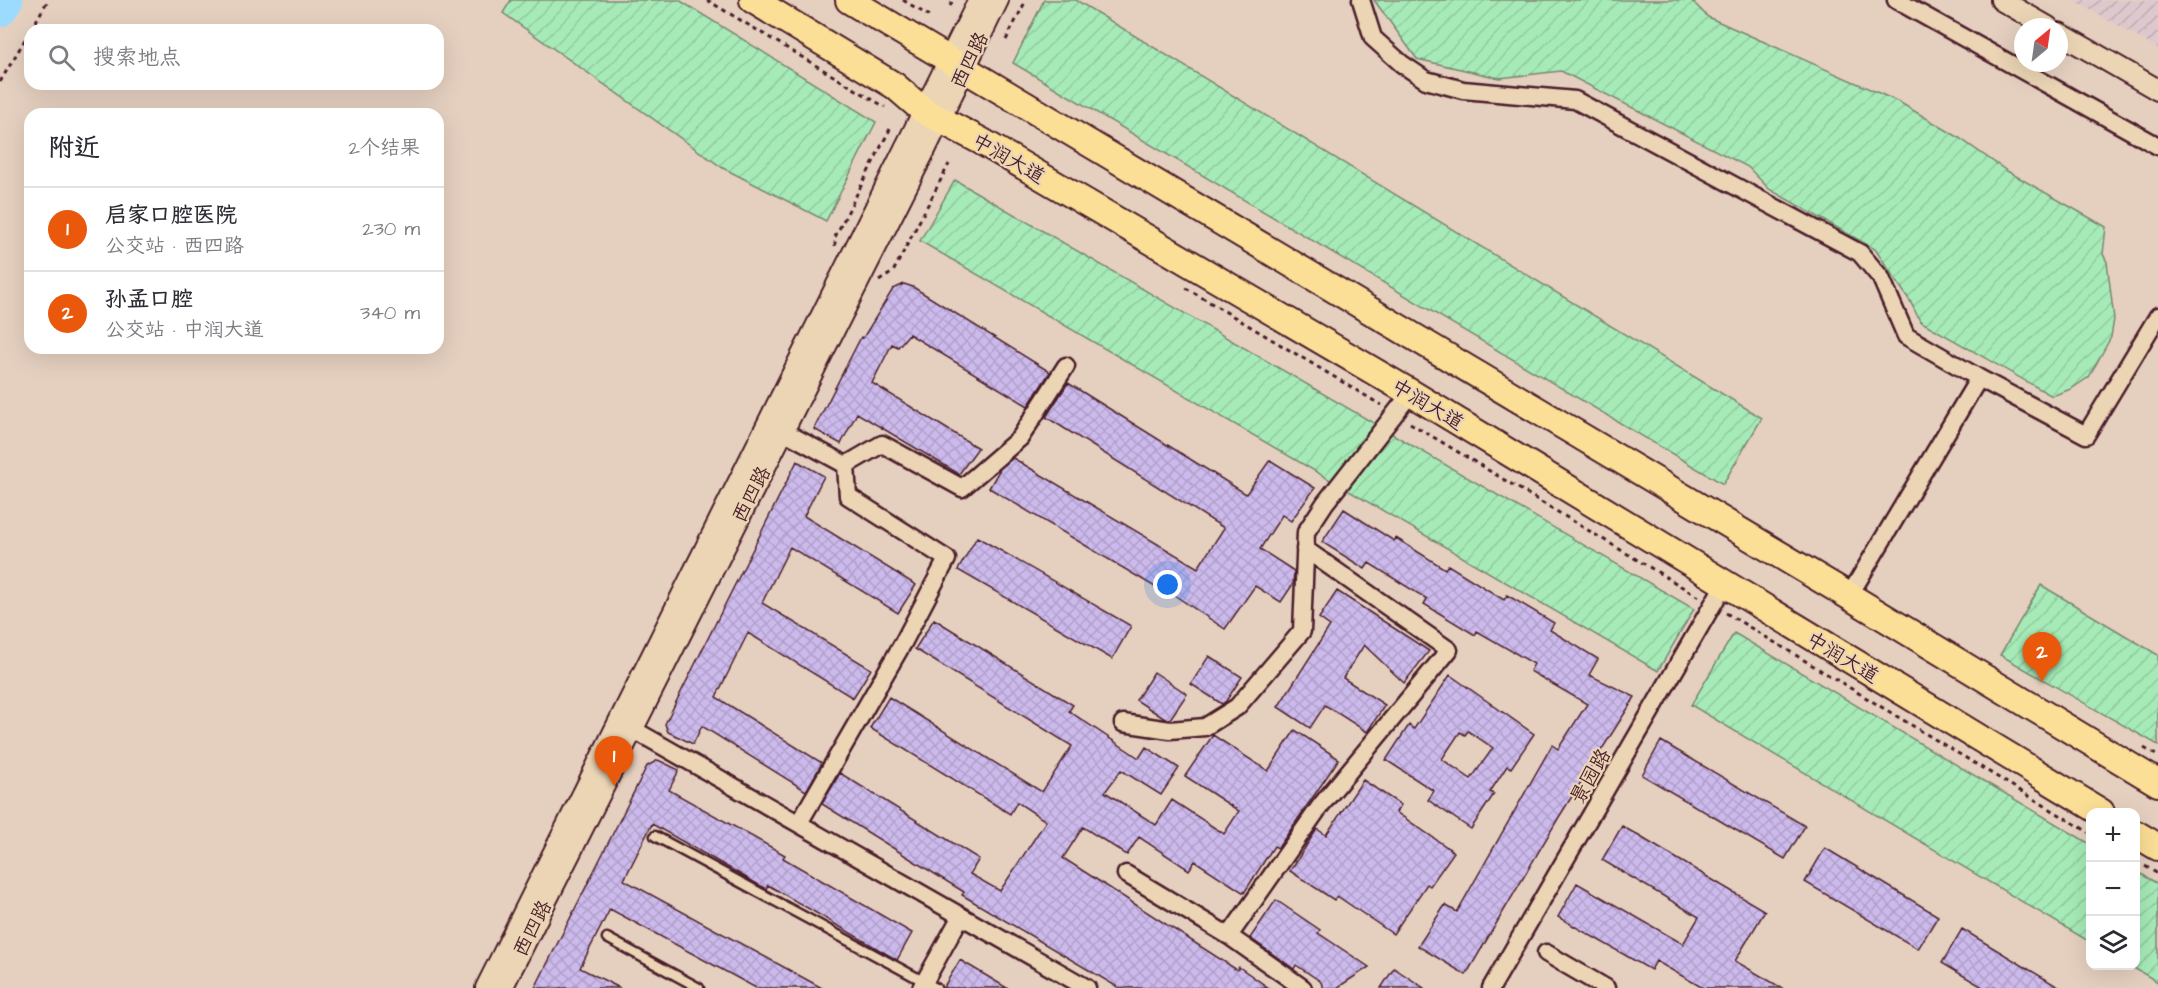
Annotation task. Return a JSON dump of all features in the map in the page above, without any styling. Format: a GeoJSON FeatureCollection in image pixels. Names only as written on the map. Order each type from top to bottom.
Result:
{"type":"FeatureCollection","features":[{"type":"Feature","properties":{"kind":"main road","name":"中润大道"},"geometry":{"type":"LineString","coordinates":[[753,0],[896,86],[932,115],[1411,393],[1719,595],[2092,808]]}},
{"type":"Feature","properties":{"kind":"main road"},"geometry":{"type":"LineString","coordinates":[[849,0],[1849,596],[2158,783]]}},
{"type":"Feature","properties":{"kind":"main road"},"geometry":{"type":"LineString","coordinates":[[2140,840],[2151,856]]}},
{"type":"Feature","properties":{"kind":"street","name":"西四路"},"geometry":{"type":"LineString","coordinates":[[958,64],[979,0]]}},
{"type":"Feature","properties":{"kind":"street","name":"西四路"},"geometry":{"type":"LineString","coordinates":[[486,988],[626,724],[958,64],[998,0]]}},
{"type":"Feature","properties":{"kind":"street"},"geometry":{"type":"LineString","coordinates":[[1361,0],[1373,38],[1402,64],[1426,80],[1463,90],[1575,100],[1860,253],[1881,278],[1906,336],[2086,435],[2158,316]]}},
{"type":"Feature","properties":{"kind":"street"},"geometry":{"type":"LineString","coordinates":[[1896,0],[2158,146]]}},
{"type":"Feature","properties":{"kind":"street"},"geometry":{"type":"LineString","coordinates":[[2001,0],[2032,18]]}},
{"type":"Feature","properties":{"kind":"street"},"geometry":{"type":"LineString","coordinates":[[2068,38],[2158,90]]}},
{"type":"Feature","properties":{"kind":"street"},"geometry":{"type":"LineString","coordinates":[[846,465],[882,444],[962,488],[1020,438],[1066,366]]}},
{"type":"Feature","properties":{"kind":"street"},"geometry":{"type":"LineString","coordinates":[[1849,596],[1979,378]]}},
{"type":"Feature","properties":{"kind":"street"},"geometry":{"type":"LineString","coordinates":[[1123,723],[1170,730],[1205,727],[1237,707],[1302,631],[1306,532],[1325,503],[1411,393]]}},
{"type":"Feature","properties":{"kind":"street"},"geometry":{"type":"LineString","coordinates":[[776,427],[846,465]]}},
{"type":"Feature","properties":{"kind":"street"},"geometry":{"type":"LineString","coordinates":[[799,823],[903,643],[947,558],[848,496],[846,465]]}},
{"type":"Feature","properties":{"kind":"street"},"geometry":{"type":"LineString","coordinates":[[1229,936],[1321,805],[1449,650],[1305,549]]}},
{"type":"Feature","properties":{"kind":"street","name":"景园路"},"geometry":{"type":"LineString","coordinates":[[1491,988],[1719,595]]}},
{"type":"Feature","properties":{"kind":"street","name":"西四路"},"geometry":{"type":"LineString","coordinates":[[502,988],[626,724]]}},
{"type":"Feature","properties":{"kind":"street"},"geometry":{"type":"LineString","coordinates":[[626,724],[1087,988]]}},
{"type":"Feature","properties":{"kind":"street"},"geometry":{"type":"LineString","coordinates":[[1126,874],[1229,936],[1303,988]]}},
{"type":"Feature","properties":{"kind":"street"},"geometry":{"type":"LineString","coordinates":[[927,986],[962,916]]}},
{"type":"Feature","properties":{"kind":"street"},"geometry":{"type":"LineString","coordinates":[[1546,953],[1606,988]]}},
{"type":"Feature","properties":{"kind":"lane"},"geometry":{"type":"LineString","coordinates":[[655,836],[927,986]]}},
{"type":"Feature","properties":{"kind":"lane"},"geometry":{"type":"LineString","coordinates":[[607,938],[699,988]]}},
{"type":"Feature","properties":{"kind":"path"},"geometry":{"type":"LineString","coordinates":[[34,24],[48,0]]}},
{"type":"Feature","properties":{"kind":"path"},"geometry":{"type":"LineString","coordinates":[[707,0],[885,107]]}},
{"type":"Feature","properties":{"kind":"path"},"geometry":{"type":"LineString","coordinates":[[903,0],[928,16]]}},
{"type":"Feature","properties":{"kind":"path"},"geometry":{"type":"LineString","coordinates":[[950,6],[953,0]]}},
{"type":"Feature","properties":{"kind":"path"},"geometry":{"type":"LineString","coordinates":[[1006,40],[1026,0]]}},
{"type":"Feature","properties":{"kind":"path"},"geometry":{"type":"LineString","coordinates":[[0,82],[24,41]]}},
{"type":"Feature","properties":{"kind":"path"},"geometry":{"type":"LineString","coordinates":[[875,284],[893,272],[949,164]]}},
{"type":"Feature","properties":{"kind":"path"},"geometry":{"type":"LineString","coordinates":[[1183,286],[1395,414],[1719,595],[2086,830]]}},
{"type":"Feature","properties":{"kind":"path"},"geometry":{"type":"LineString","coordinates":[[2151,856],[2158,874]]}},
{"type":"Feature","properties":{"kind":"shaded area"},"geometry":{"type":"Polygon","coordinates":[[[2073,0],[2158,0],[2158,49],[2073,0]]]}},
{"type":"Feature","properties":{"kind":"green space"},"geometry":{"type":"Polygon","coordinates":[[[511,0],[679,0],[876,122],[826,221],[723,168],[503,13],[511,0]]]}},
{"type":"Feature","properties":{"kind":"green space"},"geometry":{"type":"Polygon","coordinates":[[[1044,0],[1076,0],[1762,418],[1723,484],[1013,63],[1044,0]]]}},
{"type":"Feature","properties":{"kind":"green space"},"geometry":{"type":"Polygon","coordinates":[[[1374,0],[1691,0],[1708,17],[1899,102],[1958,137],[2007,171],[2106,227],[2103,254],[2107,262],[2114,319],[2111,337],[2089,377],[2071,389],[2052,396],[1920,321],[1910,301],[1875,249],[1769,189],[1748,167],[1561,71],[1499,78],[1417,59],[1374,0]]]}},
{"type":"Feature","properties":{"kind":"green space"},"geometry":{"type":"Polygon","coordinates":[[[955,180],[1694,609],[1658,671],[920,241],[955,180]]]}},
{"type":"Feature","properties":{"kind":"green space"},"geometry":{"type":"Polygon","coordinates":[[[2041,585],[2158,655],[2158,745],[2000,655],[2041,585]]]}},
{"type":"Feature","properties":{"kind":"green space"},"geometry":{"type":"Polygon","coordinates":[[[1734,633],[2086,842],[2086,940],[1691,705],[1734,633]]]}},
{"type":"Feature","properties":{"kind":"green space"},"geometry":{"type":"Polygon","coordinates":[[[2140,873],[2158,884],[2158,982],[2137,970],[2140,970],[2140,873]]]}},
{"type":"Feature","properties":{"kind":"building"},"geometry":{"type":"Polygon","coordinates":[[[904,284],[913,287],[1050,372],[1028,406],[909,334],[898,347],[892,344],[872,383],[978,448],[959,474],[857,413],[841,444],[814,429],[861,337],[863,338],[893,289],[904,284]]]}},
{"type":"Feature","properties":{"kind":"building"},"geometry":{"type":"Polygon","coordinates":[[[1068,383],[1246,494],[1270,460],[1315,488],[1291,521],[1282,515],[1260,549],[1294,571],[1293,584],[1281,602],[1255,586],[1225,629],[1162,587],[1160,590],[989,488],[1000,469],[1013,458],[1198,568],[1224,528],[1046,417],[1068,383]]]}},
{"type":"Feature","properties":{"kind":"building"},"geometry":{"type":"Polygon","coordinates":[[[797,461],[824,476],[804,516],[916,585],[898,613],[790,547],[762,603],[871,669],[853,698],[748,633],[716,697],[822,763],[806,791],[702,726],[693,744],[668,732],[665,724],[797,461]]]}},
{"type":"Feature","properties":{"kind":"building"},"geometry":{"type":"Polygon","coordinates":[[[1344,509],[1394,541],[1396,538],[1445,569],[1448,565],[1504,600],[1507,595],[1554,623],[1550,630],[1598,659],[1589,675],[1635,697],[1559,817],[1466,975],[1418,946],[1445,905],[1457,912],[1552,745],[1558,749],[1587,704],[1530,671],[1534,664],[1477,631],[1475,635],[1424,604],[1427,599],[1369,563],[1365,569],[1322,542],[1344,509]]]}},
{"type":"Feature","properties":{"kind":"building"},"geometry":{"type":"Polygon","coordinates":[[[977,537],[1131,626],[1112,659],[958,570],[977,537]]]}},
{"type":"Feature","properties":{"kind":"building"},"geometry":{"type":"Polygon","coordinates":[[[1337,591],[1429,651],[1404,683],[1364,645],[1343,678],[1385,705],[1367,732],[1325,705],[1310,728],[1278,707],[1330,626],[1319,618],[1337,591]]]}},
{"type":"Feature","properties":{"kind":"building"},"geometry":{"type":"Polygon","coordinates":[[[934,619],[1073,705],[1069,711],[1139,758],[1146,747],[1179,768],[1161,795],[1121,770],[1105,792],[1156,825],[1172,800],[1224,834],[1239,811],[1185,776],[1213,735],[1268,771],[1295,730],[1339,759],[1278,848],[1274,846],[1244,893],[1195,861],[1189,870],[1139,837],[1127,855],[1083,827],[1063,858],[1237,970],[1239,967],[1269,988],[1119,988],[962,895],[964,892],[822,804],[840,773],[979,859],[970,874],[1000,891],[1046,821],[1017,802],[1010,814],[870,728],[889,697],[1042,792],[1072,746],[915,649],[934,619]]]}},
{"type":"Feature","properties":{"kind":"building"},"geometry":{"type":"Polygon","coordinates":[[[1209,656],[1242,677],[1222,704],[1191,684],[1209,656]]]}},
{"type":"Feature","properties":{"kind":"building"},"geometry":{"type":"Polygon","coordinates":[[[1154,672],[1187,694],[1170,719],[1165,719],[1136,700],[1154,672]]]}},
{"type":"Feature","properties":{"kind":"building"},"geometry":{"type":"Polygon","coordinates":[[[1450,675],[1534,734],[1511,768],[1507,766],[1490,792],[1494,794],[1471,829],[1428,800],[1434,791],[1386,760],[1409,725],[1414,729],[1450,675]],[[1468,731],[1465,735],[1460,732],[1442,759],[1471,779],[1493,748],[1468,731]]]}},
{"type":"Feature","properties":{"kind":"building"},"geometry":{"type":"Polygon","coordinates":[[[1661,741],[1805,826],[1785,859],[1642,775],[1661,741]]]}},
{"type":"Feature","properties":{"kind":"building"},"geometry":{"type":"Polygon","coordinates":[[[658,760],[679,770],[669,790],[785,855],[783,858],[912,933],[897,960],[768,885],[766,889],[652,824],[624,880],[822,988],[756,988],[610,909],[580,968],[620,988],[535,988],[647,766],[658,760]]]}},
{"type":"Feature","properties":{"kind":"building"},"geometry":{"type":"Polygon","coordinates":[[[1363,780],[1401,805],[1396,812],[1454,852],[1430,886],[1427,884],[1393,934],[1337,896],[1334,900],[1290,871],[1317,829],[1326,835],[1363,780]]]}},
{"type":"Feature","properties":{"kind":"building"},"geometry":{"type":"Polygon","coordinates":[[[1622,826],[1765,911],[1735,961],[1782,988],[1703,988],[1656,961],[1651,970],[1558,917],[1577,883],[1683,944],[1699,917],[1602,860],[1622,826]]]}},
{"type":"Feature","properties":{"kind":"building"},"geometry":{"type":"Polygon","coordinates":[[[1825,848],[1938,916],[1918,949],[1805,882],[1825,848]]]}},
{"type":"Feature","properties":{"kind":"building"},"geometry":{"type":"Polygon","coordinates":[[[1276,900],[1320,930],[1318,933],[1369,967],[1337,988],[1324,988],[1320,981],[1296,965],[1294,969],[1250,938],[1276,900]]]}},
{"type":"Feature","properties":{"kind":"building"},"geometry":{"type":"Polygon","coordinates":[[[1962,929],[2060,988],[1984,988],[1942,963],[1962,929]]]}},
{"type":"Feature","properties":{"kind":"building"},"geometry":{"type":"Polygon","coordinates":[[[960,960],[1007,988],[943,988],[960,960]]]}},
{"type":"Feature","properties":{"kind":"building"},"geometry":{"type":"Polygon","coordinates":[[[1394,968],[1424,988],[1381,988],[1394,968]]]}},
{"type":"Feature","properties":{"kind":"waterway"},"geometry":{"type":"LineString","coordinates":[[0,11],[7,0]]}},
{"type":"Feature","properties":{"kind":"place","name":"孙孟口腔"},"geometry":{"type":"Point","coordinates":[2042,682]}},
{"type":"Feature","properties":{"kind":"place","name":"启家口腔医院"},"geometry":{"type":"Point","coordinates":[614,786]}}]}
